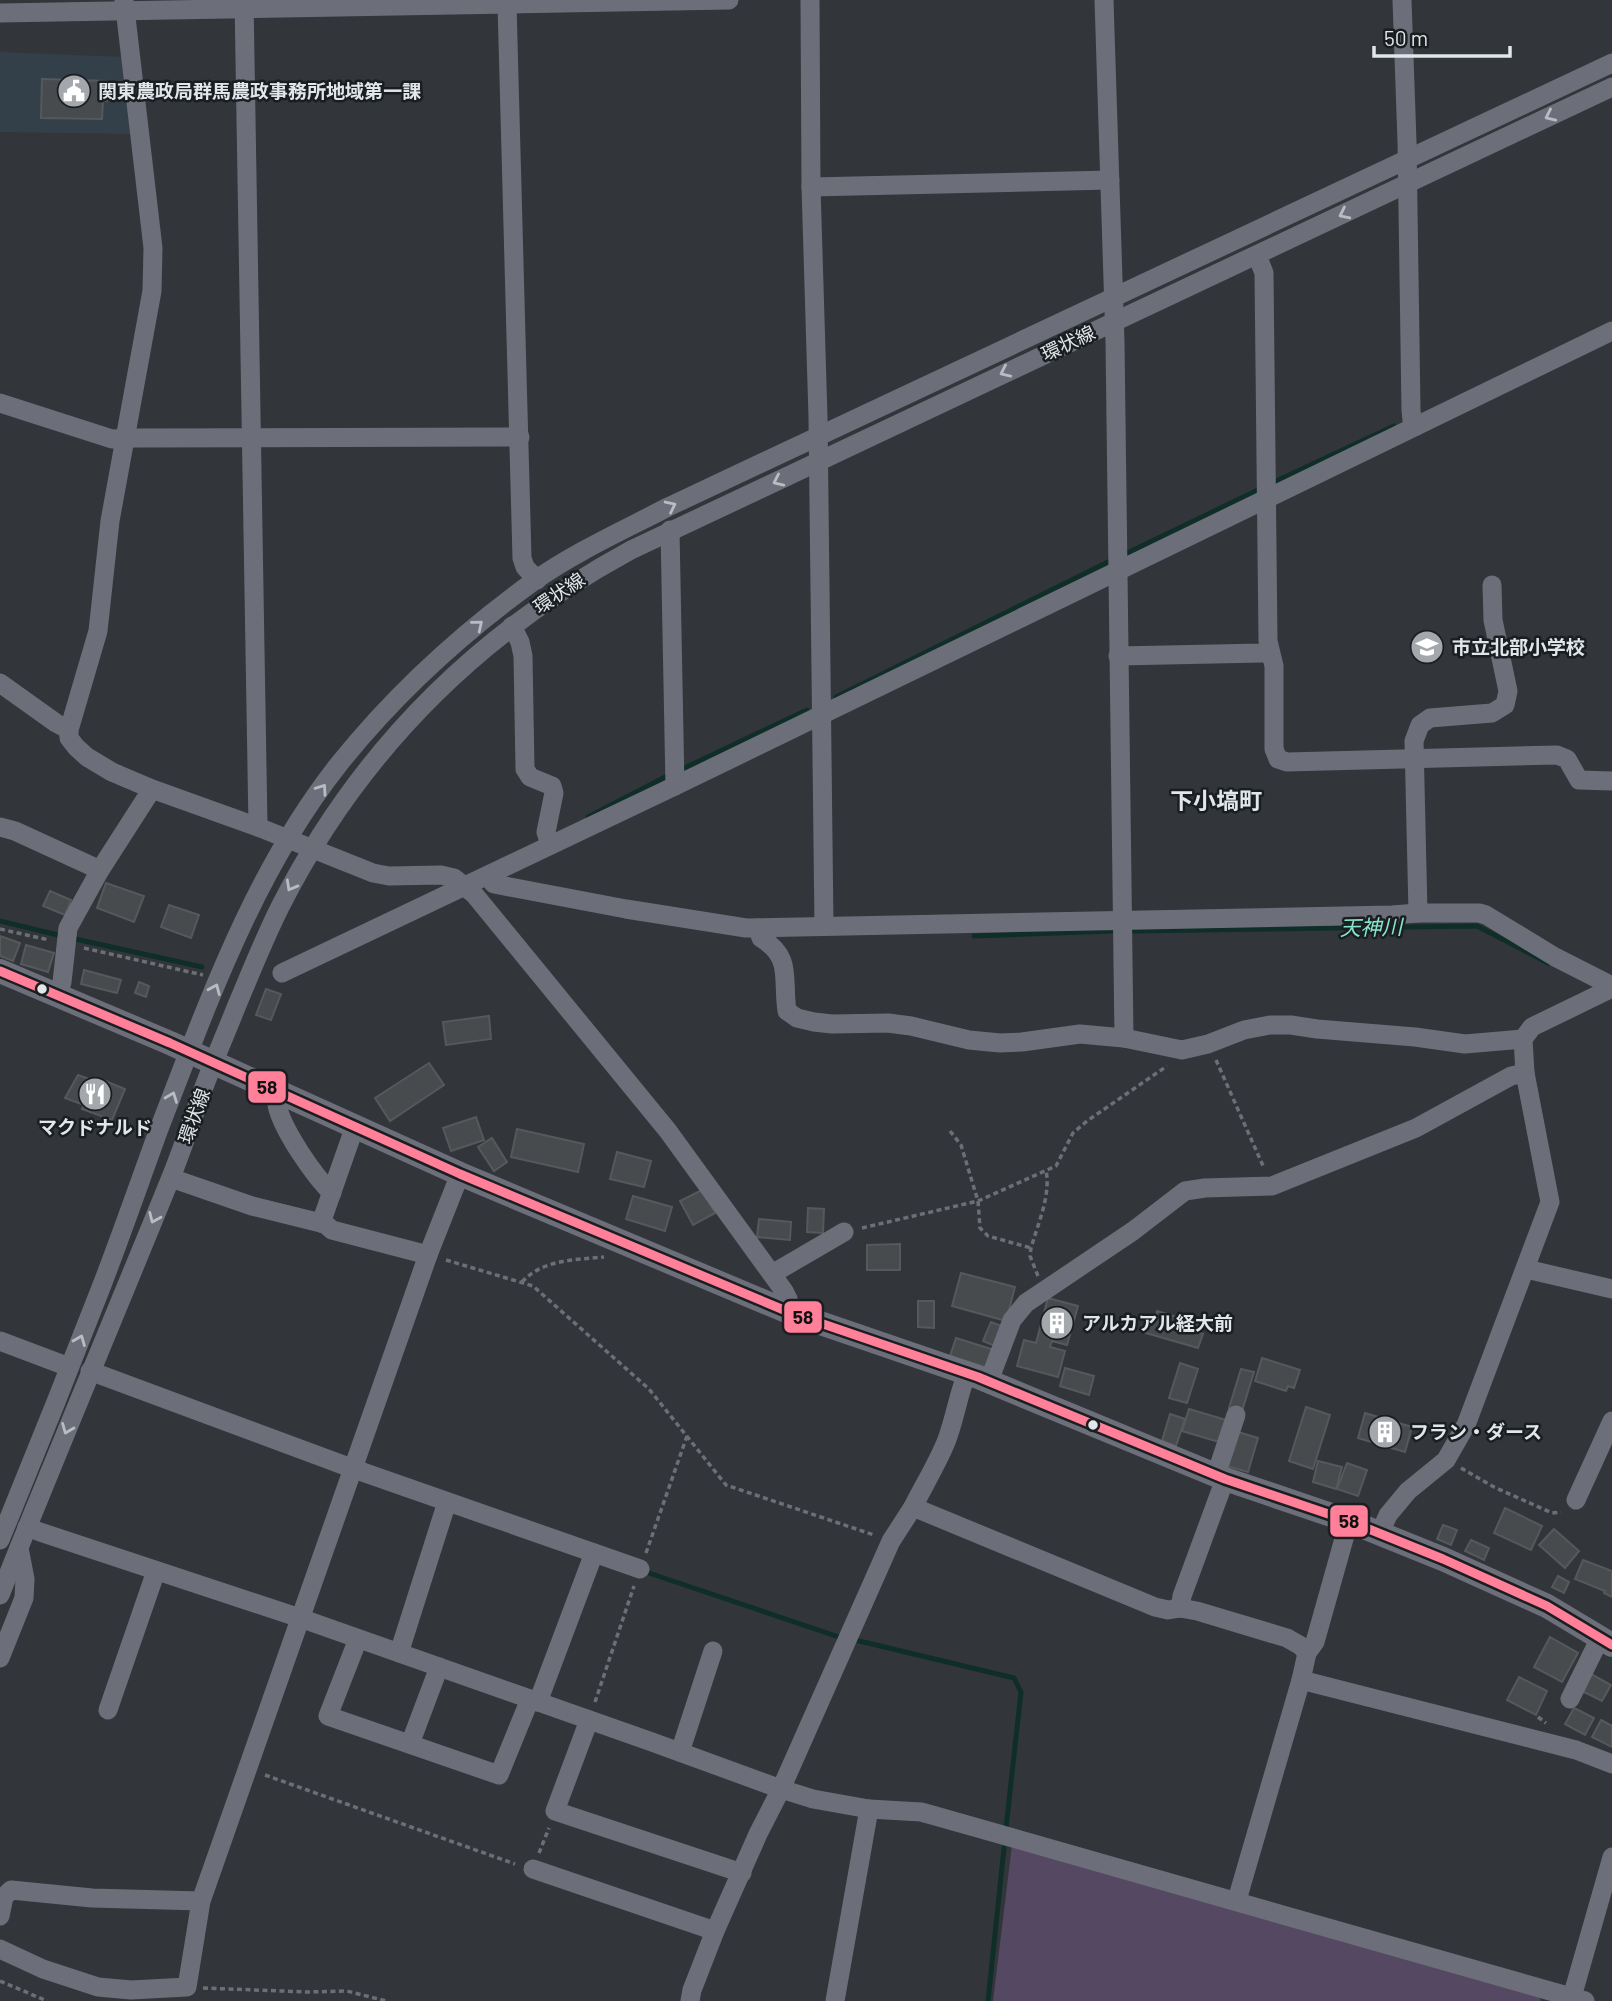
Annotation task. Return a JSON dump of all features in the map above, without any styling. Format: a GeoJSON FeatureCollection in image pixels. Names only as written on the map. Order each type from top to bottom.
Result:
{"type":"FeatureCollection","features":[{"type":"Feature","properties":{"kind":"main road"},"geometry":{"type":"LineString","coordinates":[[0,971],[189,1052],[460,1174],[791,1313],[978,1377],[1221,1477],[1349,1521],[1507,1586],[1547,1606],[1606,1642]]}},
{"type":"Feature","properties":{"kind":"street"},"geometry":{"type":"LineString","coordinates":[[0,13],[125,5],[507,5],[729,0]]}},
{"type":"Feature","properties":{"kind":"street"},"geometry":{"type":"LineString","coordinates":[[810,0],[824,926]]}},
{"type":"Feature","properties":{"kind":"street"},"geometry":{"type":"LineString","coordinates":[[1104,0],[1114,322],[1124,1038]]}},
{"type":"Feature","properties":{"kind":"street"},"geometry":{"type":"LineString","coordinates":[[1402,0],[1411,410],[1416,426]]}},
{"type":"Feature","properties":{"kind":"street"},"geometry":{"type":"LineString","coordinates":[[125,5],[153,248],[152,291],[110,521],[98,631],[69,738],[88,757],[111,772],[373,873],[389,876],[441,875],[454,878],[466,887],[668,1131],[789,1299],[791,1313]]}},
{"type":"Feature","properties":{"kind":"street"},"geometry":{"type":"LineString","coordinates":[[244,5],[258,827]]}},
{"type":"Feature","properties":{"kind":"street"},"geometry":{"type":"LineString","coordinates":[[507,5],[522,558],[525,567],[537,580]]}},
{"type":"Feature","properties":{"kind":"street","name":"環状線"},"geometry":{"type":"LineString","coordinates":[[0,1540],[5,1515],[103,1283],[189,1052],[235,940],[287,839],[338,766],[366,732],[442,655],[537,580],[668,507],[1612,63]]}},
{"type":"Feature","properties":{"kind":"street","name":"環状線"},"geometry":{"type":"LineString","coordinates":[[0,1595],[171,1178],[213,1063],[274,920],[313,849],[358,781],[452,677],[542,603],[593,570],[670,530],[1612,88]]}},
{"type":"Feature","properties":{"kind":"street"},"geometry":{"type":"LineString","coordinates":[[811,187],[1110,180]]}},
{"type":"Feature","properties":{"kind":"street"},"geometry":{"type":"LineString","coordinates":[[1257,256],[1264,273],[1269,651],[1274,666],[1274,749],[1278,758],[1287,762],[1557,755],[1567,758],[1579,780],[1612,781]]}},
{"type":"Feature","properties":{"kind":"street"},"geometry":{"type":"LineString","coordinates":[[282,973],[488,877],[1612,331]]}},
{"type":"Feature","properties":{"kind":"street"},"geometry":{"type":"LineString","coordinates":[[0,403],[112,439],[520,437]]}},
{"type":"Feature","properties":{"kind":"street"},"geometry":{"type":"LineString","coordinates":[[670,530],[675,786]]}},
{"type":"Feature","properties":{"kind":"street"},"geometry":{"type":"LineString","coordinates":[[1418,913],[1414,741],[1420,725],[1430,718],[1492,713],[1504,705],[1508,691],[1493,620],[1492,584]]}},
{"type":"Feature","properties":{"kind":"street"},"geometry":{"type":"LineString","coordinates":[[512,626],[523,656],[525,769],[530,777],[552,786],[554,793],[546,832],[550,845]]}},
{"type":"Feature","properties":{"kind":"street"},"geometry":{"type":"LineString","coordinates":[[1118,656],[1269,651]]}},
{"type":"Feature","properties":{"kind":"street"},"geometry":{"type":"LineString","coordinates":[[3,692],[69,730]]}},
{"type":"Feature","properties":{"kind":"street"},"geometry":{"type":"LineString","coordinates":[[57,995],[62,982],[68,928],[100,870],[152,789]]}},
{"type":"Feature","properties":{"kind":"street"},"geometry":{"type":"LineString","coordinates":[[0,827],[15,831],[100,870]]}},
{"type":"Feature","properties":{"kind":"street"},"geometry":{"type":"LineString","coordinates":[[488,877],[494,884],[626,909],[758,928],[1479,913],[1612,986],[1532,1027],[1523,1039],[1525,1073],[1550,1202],[1466,1425],[1446,1460],[1408,1491],[1388,1515],[1380,1533]]}},
{"type":"Feature","properties":{"kind":"street"},"geometry":{"type":"LineString","coordinates":[[758,928],[761,938],[778,951],[783,962],[787,1011],[797,1018],[832,1024],[888,1023],[969,1040],[1000,1043],[1080,1034],[1124,1038],[1182,1050],[1208,1044],[1244,1030],[1270,1025],[1292,1025],[1465,1044],[1523,1039]]}},
{"type":"Feature","properties":{"kind":"street"},"geometry":{"type":"LineString","coordinates":[[690,2001],[715,1931],[891,1541],[913,1507],[978,1377],[1012,1320],[1026,1303],[1133,1231],[1185,1191],[1272,1186],[1416,1128],[1511,1076],[1525,1073]]}},
{"type":"Feature","properties":{"kind":"street"},"geometry":{"type":"LineString","coordinates":[[277,1092],[277,1106],[284,1125],[321,1182],[332,1193]]}},
{"type":"Feature","properties":{"kind":"street"},"geometry":{"type":"LineString","coordinates":[[323,1224],[355,1126]]}},
{"type":"Feature","properties":{"kind":"street"},"geometry":{"type":"LineString","coordinates":[[0,1949],[43,1969],[98,1987],[131,1990],[187,1987],[201,1901],[428,1255],[460,1174]]}},
{"type":"Feature","properties":{"kind":"street"},"geometry":{"type":"LineString","coordinates":[[171,1178],[252,1206],[323,1224],[332,1230],[428,1255]]}},
{"type":"Feature","properties":{"kind":"street"},"geometry":{"type":"LineString","coordinates":[[772,1274],[844,1232]]}},
{"type":"Feature","properties":{"kind":"street"},"geometry":{"type":"LineString","coordinates":[[1526,1269],[1612,1289]]}},
{"type":"Feature","properties":{"kind":"street"},"geometry":{"type":"LineString","coordinates":[[0,1341],[69,1367]]}},
{"type":"Feature","properties":{"kind":"street"},"geometry":{"type":"LineString","coordinates":[[90,1371],[354,1469],[640,1569]]}},
{"type":"Feature","properties":{"kind":"street"},"geometry":{"type":"LineString","coordinates":[[1180,1608],[1221,1477],[1236,1415]]}},
{"type":"Feature","properties":{"kind":"street"},"geometry":{"type":"LineString","coordinates":[[1576,1500],[1612,1421]]}},
{"type":"Feature","properties":{"kind":"street"},"geometry":{"type":"LineString","coordinates":[[399,1653],[447,1502]]}},
{"type":"Feature","properties":{"kind":"street"},"geometry":{"type":"LineString","coordinates":[[913,1507],[1155,1607],[1197,1611],[1287,1638],[1307,1653]]}},
{"type":"Feature","properties":{"kind":"street"},"geometry":{"type":"LineString","coordinates":[[1237,1900],[1307,1653],[1315,1643],[1349,1521]]}},
{"type":"Feature","properties":{"kind":"street"},"geometry":{"type":"LineString","coordinates":[[27,1527],[300,1618],[813,1799],[869,1809],[921,1812],[1237,1900],[1571,1998],[1612,1857]]}},
{"type":"Feature","properties":{"kind":"street"},"geometry":{"type":"LineString","coordinates":[[0,1658],[24,1598],[25,1579],[19,1548]]}},
{"type":"Feature","properties":{"kind":"street"},"geometry":{"type":"LineString","coordinates":[[358,1639],[328,1716],[499,1775],[534,1701],[594,1553]]}},
{"type":"Feature","properties":{"kind":"street"},"geometry":{"type":"LineString","coordinates":[[108,1710],[156,1571]]}},
{"type":"Feature","properties":{"kind":"street"},"geometry":{"type":"LineString","coordinates":[[1570,1699],[1606,1642]]}},
{"type":"Feature","properties":{"kind":"street"},"geometry":{"type":"LineString","coordinates":[[680,1752],[713,1651]]}},
{"type":"Feature","properties":{"kind":"street"},"geometry":{"type":"LineString","coordinates":[[410,1744],[439,1667]]}},
{"type":"Feature","properties":{"kind":"street"},"geometry":{"type":"LineString","coordinates":[[1301,1680],[1576,1751],[1612,1764]]}},
{"type":"Feature","properties":{"kind":"street"},"geometry":{"type":"LineString","coordinates":[[589,1720],[555,1811],[742,1873]]}},
{"type":"Feature","properties":{"kind":"street"},"geometry":{"type":"LineString","coordinates":[[835,2001],[869,1809]]}},
{"type":"Feature","properties":{"kind":"street"},"geometry":{"type":"LineString","coordinates":[[533,1869],[715,1931]]}},
{"type":"Feature","properties":{"kind":"street"},"geometry":{"type":"LineString","coordinates":[[0,1916],[4,1897],[11,1890],[92,1898],[201,1901]]}},
{"type":"Feature","properties":{"kind":"path"},"geometry":{"type":"LineString","coordinates":[[0,929],[205,975]]}},
{"type":"Feature","properties":{"kind":"path"},"geometry":{"type":"LineString","coordinates":[[1208,1044],[1272,1186]]}},
{"type":"Feature","properties":{"kind":"path"},"geometry":{"type":"LineString","coordinates":[[844,1232],[978,1201],[1056,1166],[1073,1133],[1168,1065],[1182,1050]]}},
{"type":"Feature","properties":{"kind":"path"},"geometry":{"type":"LineString","coordinates":[[950,1131],[961,1144],[978,1201],[980,1228],[988,1236],[1031,1248]]}},
{"type":"Feature","properties":{"kind":"path"},"geometry":{"type":"LineString","coordinates":[[1044,1291],[1030,1256],[1047,1195],[1049,1182],[1046,1170]]}},
{"type":"Feature","properties":{"kind":"path"},"geometry":{"type":"LineString","coordinates":[[522,1282],[532,1271],[560,1261],[621,1256],[636,1248]]}},
{"type":"Feature","properties":{"kind":"path"},"geometry":{"type":"LineString","coordinates":[[428,1255],[533,1286],[649,1389],[726,1485],[891,1541]]}},
{"type":"Feature","properties":{"kind":"path"},"geometry":{"type":"LineString","coordinates":[[1446,1460],[1494,1487],[1552,1513],[1569,1509],[1576,1500]]}},
{"type":"Feature","properties":{"kind":"path"},"geometry":{"type":"LineString","coordinates":[[247,1768],[533,1869],[555,1811]]}},
{"type":"Feature","properties":{"kind":"path"},"geometry":{"type":"LineString","coordinates":[[0,1981],[47,2001]]}},
{"type":"Feature","properties":{"kind":"path"},"geometry":{"type":"LineString","coordinates":[[187,1987],[347,1991],[386,2001]]}},
{"type":"Feature","properties":{"kind":"shaded area"},"geometry":{"type":"Polygon","coordinates":[[[0,52],[124,57],[133,134],[0,132],[0,52]]]}},
{"type":"Feature","properties":{"kind":"shaded area"},"geometry":{"type":"Polygon","coordinates":[[[1012,1845],[1539,1996],[1541,2001],[993,2001],[1012,1845]]]}},
{"type":"Feature","properties":{"kind":"building","name":"関東農政局群馬農政事務所地域第一課"},"geometry":{"type":"Polygon","coordinates":[[[42,79],[107,81],[107,101],[103,101],[102,119],[41,118],[42,79]]]}},
{"type":"Feature","properties":{"kind":"building"},"geometry":{"type":"Polygon","coordinates":[[[106,883],[144,896],[134,922],[97,908],[106,883]]]}},
{"type":"Feature","properties":{"kind":"building"},"geometry":{"type":"Polygon","coordinates":[[[50,891],[71,900],[65,915],[43,906],[50,891]]]}},
{"type":"Feature","properties":{"kind":"building"},"geometry":{"type":"Polygon","coordinates":[[[169,905],[199,915],[191,938],[161,927],[169,905]]]}},
{"type":"Feature","properties":{"kind":"building"},"geometry":{"type":"Polygon","coordinates":[[[0,936],[20,943],[13,961],[0,956],[0,936]]]}},
{"type":"Feature","properties":{"kind":"building"},"geometry":{"type":"Polygon","coordinates":[[[26,945],[54,953],[48,972],[21,964],[26,945]]]}},
{"type":"Feature","properties":{"kind":"building"},"geometry":{"type":"Polygon","coordinates":[[[84,970],[121,980],[117,993],[81,984],[84,970]]]}},
{"type":"Feature","properties":{"kind":"building"},"geometry":{"type":"Polygon","coordinates":[[[139,982],[149,986],[146,997],[135,993],[139,982]]]}},
{"type":"Feature","properties":{"kind":"building"},"geometry":{"type":"Polygon","coordinates":[[[266,989],[281,994],[271,1020],[256,1015],[266,989]]]}},
{"type":"Feature","properties":{"kind":"building"},"geometry":{"type":"Polygon","coordinates":[[[489,1016],[491,1039],[446,1045],[443,1022],[489,1016]]]}},
{"type":"Feature","properties":{"kind":"building"},"geometry":{"type":"Polygon","coordinates":[[[429,1063],[444,1085],[390,1121],[375,1098],[429,1063]]]}},
{"type":"Feature","properties":{"kind":"building","name":"マクドナルド"},"geometry":{"type":"Polygon","coordinates":[[[78,1075],[100,1083],[101,1079],[125,1089],[112,1120],[82,1109],[84,1105],[65,1098],[78,1075]]]}},
{"type":"Feature","properties":{"kind":"building"},"geometry":{"type":"Polygon","coordinates":[[[476,1117],[484,1140],[451,1151],[443,1128],[476,1117]]]}},
{"type":"Feature","properties":{"kind":"building"},"geometry":{"type":"Polygon","coordinates":[[[517,1129],[584,1144],[578,1172],[511,1157],[517,1129]]]}},
{"type":"Feature","properties":{"kind":"building"},"geometry":{"type":"Polygon","coordinates":[[[492,1138],[507,1162],[494,1171],[478,1147],[492,1138]]]}},
{"type":"Feature","properties":{"kind":"building"},"geometry":{"type":"Polygon","coordinates":[[[617,1152],[651,1161],[644,1187],[610,1179],[617,1152]]]}},
{"type":"Feature","properties":{"kind":"building"},"geometry":{"type":"Polygon","coordinates":[[[702,1190],[715,1213],[693,1225],[680,1201],[702,1190]]]}},
{"type":"Feature","properties":{"kind":"building"},"geometry":{"type":"Polygon","coordinates":[[[633,1196],[672,1207],[665,1231],[626,1219],[633,1196]]]}},
{"type":"Feature","properties":{"kind":"building"},"geometry":{"type":"Polygon","coordinates":[[[808,1208],[824,1209],[823,1233],[807,1232],[808,1208]]]}},
{"type":"Feature","properties":{"kind":"building"},"geometry":{"type":"Polygon","coordinates":[[[759,1219],[791,1222],[790,1240],[757,1237],[759,1219]]]}},
{"type":"Feature","properties":{"kind":"building"},"geometry":{"type":"Polygon","coordinates":[[[900,1244],[900,1270],[867,1270],[867,1245],[900,1244]]]}},
{"type":"Feature","properties":{"kind":"building"},"geometry":{"type":"Polygon","coordinates":[[[961,1273],[1015,1287],[1006,1321],[952,1306],[961,1273]]]}},
{"type":"Feature","properties":{"kind":"building","name":"アルカアル経大前"},"geometry":{"type":"Polygon","coordinates":[[[1048,1298],[1078,1306],[1067,1345],[1052,1341],[1050,1347],[1065,1351],[1058,1377],[1017,1366],[1024,1340],[1036,1343],[1048,1298]]]}},
{"type":"Feature","properties":{"kind":"building"},"geometry":{"type":"Polygon","coordinates":[[[918,1301],[934,1301],[934,1328],[918,1327],[918,1301]]]}},
{"type":"Feature","properties":{"kind":"building"},"geometry":{"type":"Polygon","coordinates":[[[1157,1311],[1200,1324],[1197,1332],[1203,1334],[1198,1348],[1146,1333],[1151,1318],[1155,1319],[1157,1311]]]}},
{"type":"Feature","properties":{"kind":"building"},"geometry":{"type":"Polygon","coordinates":[[[991,1322],[1004,1327],[995,1346],[983,1341],[991,1322]]]}},
{"type":"Feature","properties":{"kind":"building"},"geometry":{"type":"Polygon","coordinates":[[[956,1338],[994,1350],[988,1368],[950,1356],[956,1338]]]}},
{"type":"Feature","properties":{"kind":"building"},"geometry":{"type":"Polygon","coordinates":[[[1262,1358],[1300,1370],[1294,1388],[1288,1386],[1286,1391],[1255,1381],[1262,1358]]]}},
{"type":"Feature","properties":{"kind":"building"},"geometry":{"type":"Polygon","coordinates":[[[1180,1363],[1198,1369],[1187,1403],[1169,1398],[1180,1363]]]}},
{"type":"Feature","properties":{"kind":"building"},"geometry":{"type":"Polygon","coordinates":[[[1065,1368],[1094,1376],[1089,1395],[1060,1386],[1065,1368]]]}},
{"type":"Feature","properties":{"kind":"building"},"geometry":{"type":"Polygon","coordinates":[[[1241,1369],[1254,1372],[1242,1411],[1229,1408],[1241,1369]]]}},
{"type":"Feature","properties":{"kind":"building"},"geometry":{"type":"Polygon","coordinates":[[[1306,1407],[1330,1415],[1313,1469],[1289,1461],[1306,1407]]]}},
{"type":"Feature","properties":{"kind":"building"},"geometry":{"type":"Polygon","coordinates":[[[1189,1409],[1226,1420],[1219,1442],[1182,1431],[1189,1409]]]}},
{"type":"Feature","properties":{"kind":"building","name":"フラン・ダース"},"geometry":{"type":"Polygon","coordinates":[[[1365,1413],[1412,1427],[1405,1452],[1358,1438],[1365,1413]]]}},
{"type":"Feature","properties":{"kind":"building"},"geometry":{"type":"Polygon","coordinates":[[[1170,1414],[1185,1419],[1176,1446],[1162,1441],[1170,1414]]]}},
{"type":"Feature","properties":{"kind":"building"},"geometry":{"type":"Polygon","coordinates":[[[1238,1432],[1258,1438],[1248,1472],[1227,1466],[1238,1432]]]}},
{"type":"Feature","properties":{"kind":"building"},"geometry":{"type":"Polygon","coordinates":[[[1318,1461],[1342,1467],[1336,1489],[1313,1482],[1318,1461]]]}},
{"type":"Feature","properties":{"kind":"building","name":"フラン・ダース"},"geometry":{"type":"Polygon","coordinates":[[[1347,1463],[1367,1470],[1358,1496],[1337,1489],[1347,1463]]]}},
{"type":"Feature","properties":{"kind":"building"},"geometry":{"type":"Polygon","coordinates":[[[1505,1508],[1542,1526],[1531,1550],[1494,1533],[1505,1508]]]}},
{"type":"Feature","properties":{"kind":"building"},"geometry":{"type":"Polygon","coordinates":[[[1443,1525],[1457,1530],[1451,1545],[1437,1539],[1443,1525]]]}},
{"type":"Feature","properties":{"kind":"building"},"geometry":{"type":"Polygon","coordinates":[[[1554,1529],[1579,1551],[1565,1568],[1539,1545],[1554,1529]]]}},
{"type":"Feature","properties":{"kind":"building"},"geometry":{"type":"Polygon","coordinates":[[[1471,1540],[1489,1548],[1484,1560],[1465,1551],[1471,1540]]]}},
{"type":"Feature","properties":{"kind":"building"},"geometry":{"type":"Polygon","coordinates":[[[1583,1560],[1612,1571],[1612,1597],[1604,1593],[1605,1591],[1575,1579],[1583,1560]]]}},
{"type":"Feature","properties":{"kind":"building"},"geometry":{"type":"Polygon","coordinates":[[[1558,1576],[1569,1582],[1564,1593],[1552,1587],[1558,1576]]]}},
{"type":"Feature","properties":{"kind":"building"},"geometry":{"type":"Polygon","coordinates":[[[1550,1637],[1578,1653],[1562,1682],[1534,1667],[1550,1637]]]}},
{"type":"Feature","properties":{"kind":"building"},"geometry":{"type":"Polygon","coordinates":[[[1591,1674],[1611,1685],[1602,1701],[1582,1691],[1591,1674]]]}},
{"type":"Feature","properties":{"kind":"building"},"geometry":{"type":"Polygon","coordinates":[[[1519,1677],[1547,1691],[1536,1715],[1507,1700],[1519,1677]]]}},
{"type":"Feature","properties":{"kind":"building"},"geometry":{"type":"Polygon","coordinates":[[[1574,1708],[1594,1718],[1585,1735],[1565,1724],[1574,1708]]]}},
{"type":"Feature","properties":{"kind":"building"},"geometry":{"type":"Polygon","coordinates":[[[1601,1720],[1612,1726],[1612,1747],[1592,1737],[1601,1720]]]}},
{"type":"Feature","properties":{"kind":"waterway"},"geometry":{"type":"LineString","coordinates":[[1272,483],[1394,426]]}},
{"type":"Feature","properties":{"kind":"waterway"},"geometry":{"type":"LineString","coordinates":[[1121,556],[1260,489]]}},
{"type":"Feature","properties":{"kind":"waterway"},"geometry":{"type":"LineString","coordinates":[[836,697],[1112,560]]}},
{"type":"Feature","properties":{"kind":"waterway"},"geometry":{"type":"LineString","coordinates":[[678,771],[807,710]]}},
{"type":"Feature","properties":{"kind":"waterway"},"geometry":{"type":"LineString","coordinates":[[588,817],[669,775]]}},
{"type":"Feature","properties":{"kind":"waterway"},"geometry":{"type":"LineString","coordinates":[[0,921],[62,936]]}},
{"type":"Feature","properties":{"kind":"waterway","name":"天神川"},"geometry":{"type":"LineString","coordinates":[[1133,931],[1477,926],[1548,963]]}},
{"type":"Feature","properties":{"kind":"waterway","name":"天神川"},"geometry":{"type":"LineString","coordinates":[[974,936],[1112,931]]}},
{"type":"Feature","properties":{"kind":"waterway"},"geometry":{"type":"LineString","coordinates":[[71,938],[202,967]]}},
{"type":"Feature","properties":{"kind":"waterway"},"geometry":{"type":"LineString","coordinates":[[646,1572],[842,1638]]}},
{"type":"Feature","properties":{"kind":"waterway"},"geometry":{"type":"LineString","coordinates":[[851,1639],[1014,1678],[1021,1692],[1006,1828]]}},
{"type":"Feature","properties":{"kind":"waterway"},"geometry":{"type":"LineString","coordinates":[[988,2001],[1004,1848]]}},
{"type":"Feature","properties":{"kind":"transit line","name":"58"},"geometry":{"type":"LineString","coordinates":[[0,971],[170,1043],[460,1174],[791,1313],[978,1377],[1225,1479],[1349,1521],[1443,1559],[1547,1606],[1612,1645]]}},
{"type":"Feature","properties":{"kind":"place","name":"関東農政局群馬農政事務所地域第一課"},"geometry":{"type":"Point","coordinates":[74,91]}},
{"type":"Feature","properties":{"kind":"place","name":"市立北部小学校"},"geometry":{"type":"Point","coordinates":[1427,647]}},
{"type":"Feature","properties":{"kind":"place","name":"マクドナルド"},"geometry":{"type":"Point","coordinates":[95,1094]}},
{"type":"Feature","properties":{"kind":"place","name":"アルカアル経大前"},"geometry":{"type":"Point","coordinates":[1057,1323]}},
{"type":"Feature","properties":{"kind":"place","name":"フラン・ダース"},"geometry":{"type":"Point","coordinates":[1385,1432]}},
{"type":"Feature","properties":{"kind":"district","name":"下小塙町"},"geometry":{"type":"Point","coordinates":[1216,801]}}]}
